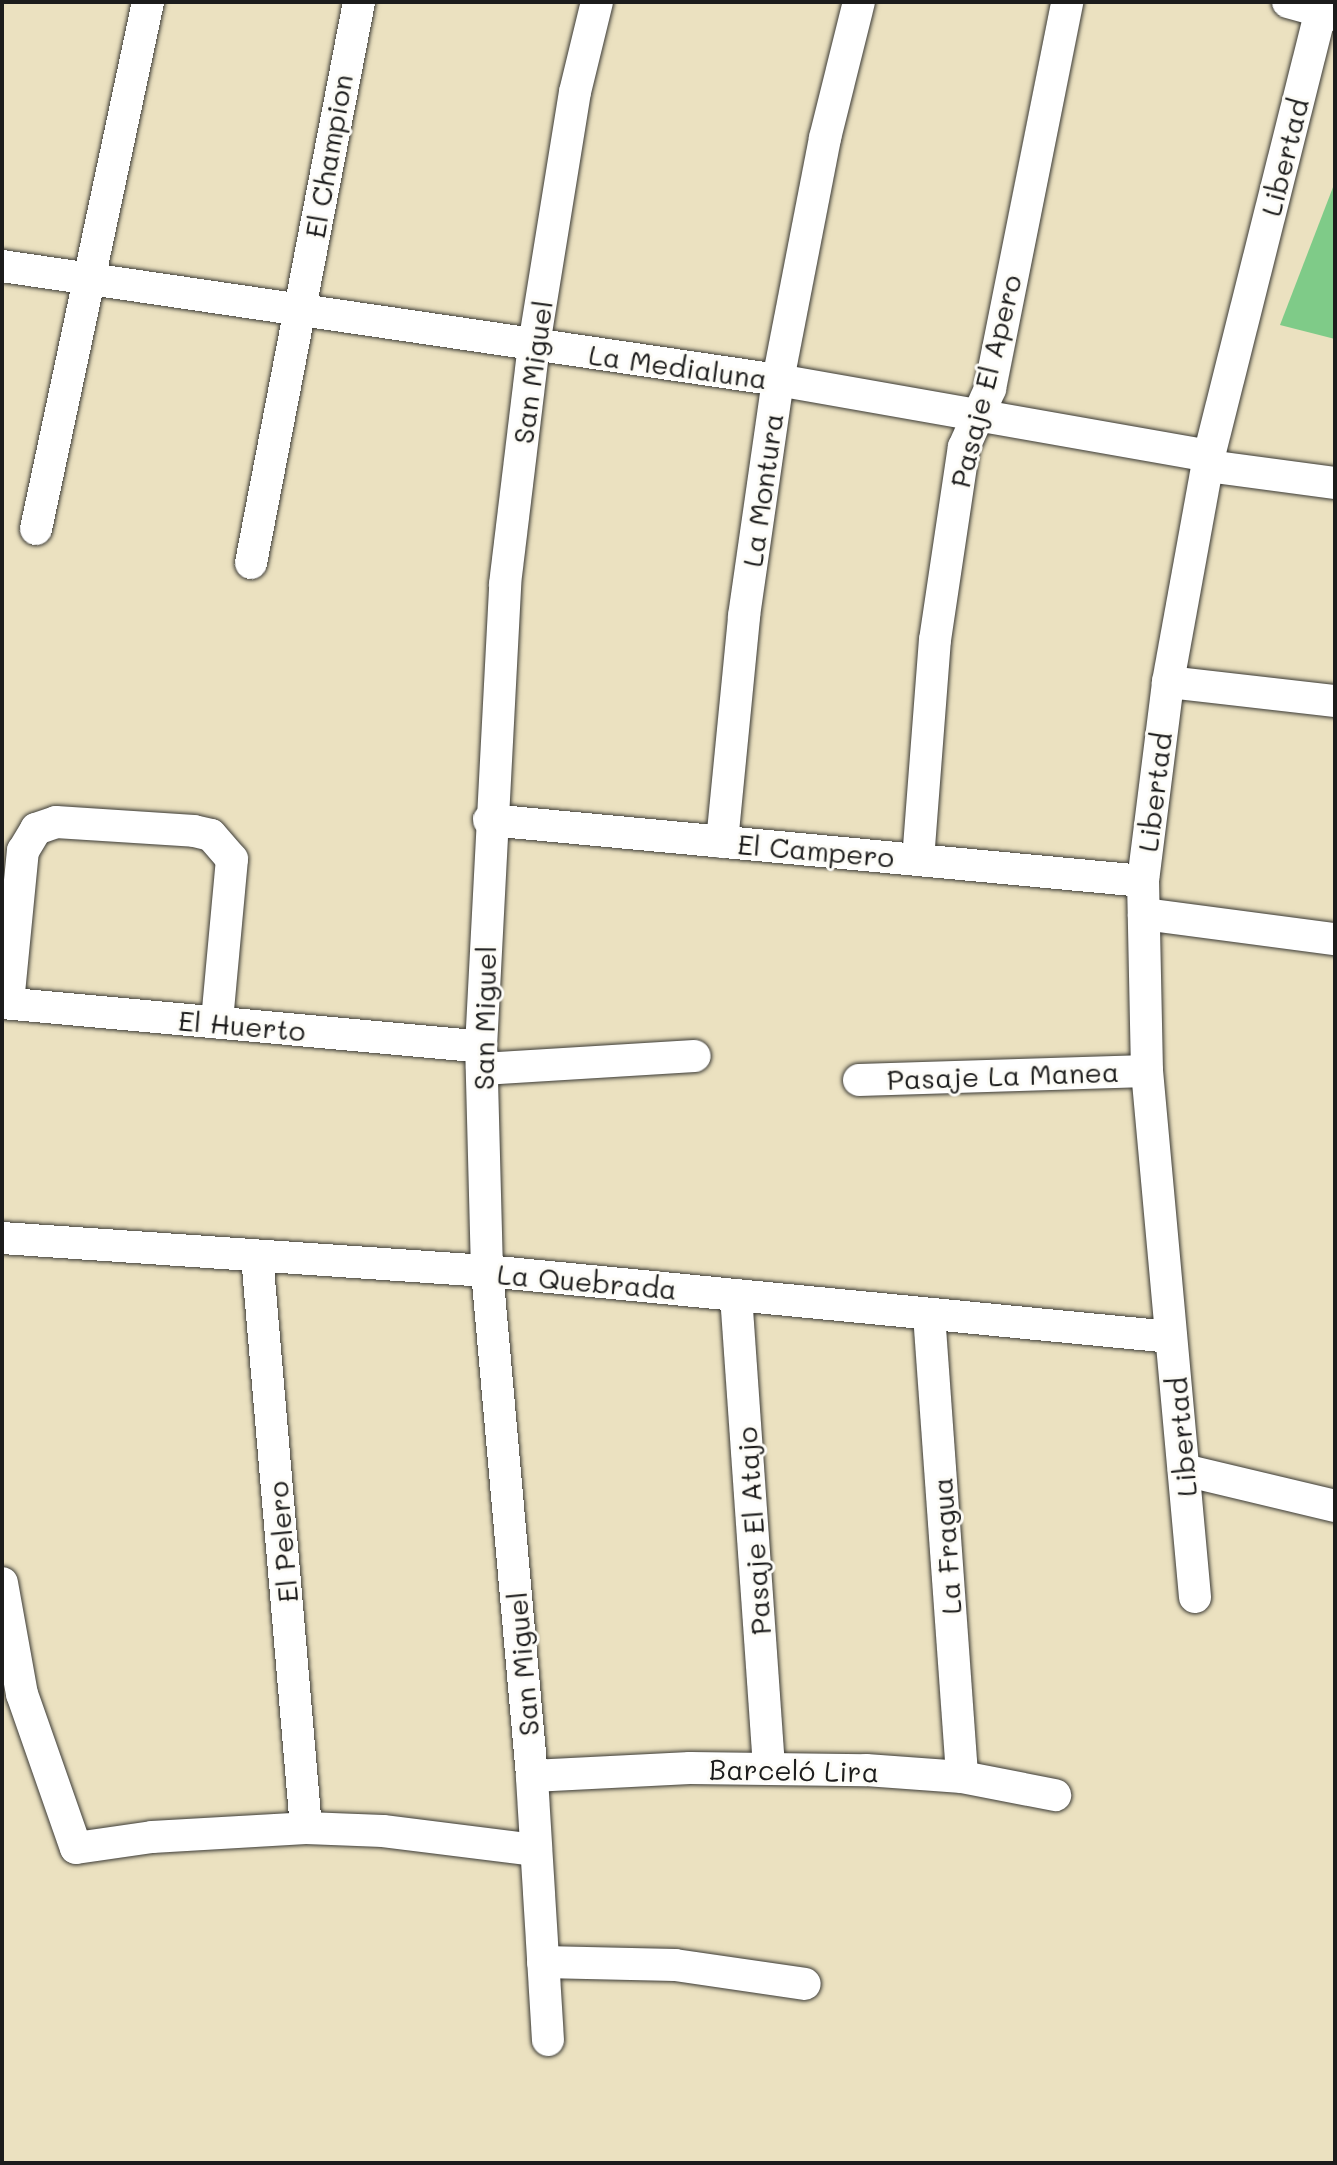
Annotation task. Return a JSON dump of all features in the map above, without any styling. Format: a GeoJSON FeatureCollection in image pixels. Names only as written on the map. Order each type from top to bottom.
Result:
{"type":"FeatureCollection","features":[{"type":"Feature","properties":{"kind":"street"},"geometry":{"type":"LineString","coordinates":[[36,529],[93,280],[148,2]]}},
{"type":"Feature","properties":{"kind":"street","name":"El Champion"},"geometry":{"type":"LineString","coordinates":[[251,563],[359,2]]}},
{"type":"Feature","properties":{"kind":"street","name":"San Miguel"},"geometry":{"type":"LineString","coordinates":[[548,2040],[532,1776],[487,1271],[482,1058],[489,820],[505,584],[534,345],[575,92],[597,2]]}},
{"type":"Feature","properties":{"kind":"street","name":"La Montura"},"geometry":{"type":"LineString","coordinates":[[722,842],[744,616],[778,380],[825,138],[859,2]]}},
{"type":"Feature","properties":{"kind":"street","name":"Pasaje El Apero"},"geometry":{"type":"LineString","coordinates":[[918,860],[935,640],[964,447],[990,389],[1067,2]]}},
{"type":"Feature","properties":{"kind":"street"},"geometry":{"type":"LineString","coordinates":[[1288,2],[1326,9]]}},
{"type":"Feature","properties":{"kind":"street","name":"Libertad"},"geometry":{"type":"LineString","coordinates":[[1195,1597],[1147,1071],[1143,881],[1168,682],[1208,461],[1326,9]]}},
{"type":"Feature","properties":{"kind":"street","name":"La Medialuna"},"geometry":{"type":"LineString","coordinates":[[2,266],[778,380],[1335,483]]}},
{"type":"Feature","properties":{"kind":"street"},"geometry":{"type":"LineString","coordinates":[[1168,682],[1335,701]]}},
{"type":"Feature","properties":{"kind":"street","name":"El Campero"},"geometry":{"type":"LineString","coordinates":[[489,820],[1143,881]]}},
{"type":"Feature","properties":{"kind":"street"},"geometry":{"type":"LineString","coordinates":[[5,1003],[23,851],[36,829],[56,822],[194,831],[224,844],[233,875],[217,1022]]}},
{"type":"Feature","properties":{"kind":"street"},"geometry":{"type":"LineString","coordinates":[[1144,914],[1335,939]]}},
{"type":"Feature","properties":{"kind":"street","name":"El Huerto"},"geometry":{"type":"LineString","coordinates":[[5,1003],[217,1022],[482,1058],[695,1056]]}},
{"type":"Feature","properties":{"kind":"street","name":"Pasaje La Manea"},"geometry":{"type":"LineString","coordinates":[[859,1080],[1147,1071]]}},
{"type":"Feature","properties":{"kind":"street","name":"La Quebrada"},"geometry":{"type":"LineString","coordinates":[[2,1238],[487,1271],[1171,1337]]}},
{"type":"Feature","properties":{"kind":"street","name":"El Pelero"},"geometry":{"type":"LineString","coordinates":[[257,1256],[306,1828]]}},
{"type":"Feature","properties":{"kind":"street","name":"Pasaje El Atajo"},"geometry":{"type":"LineString","coordinates":[[736,1295],[769,1767]]}},
{"type":"Feature","properties":{"kind":"street","name":"La Fragua"},"geometry":{"type":"LineString","coordinates":[[929,1314],[962,1777]]}},
{"type":"Feature","properties":{"kind":"street"},"geometry":{"type":"LineString","coordinates":[[1184,1470],[1335,1506]]}},
{"type":"Feature","properties":{"kind":"street"},"geometry":{"type":"LineString","coordinates":[[2,1583],[22,1694],[76,1848],[167,1835],[306,1828],[414,1834],[536,1850]]}},
{"type":"Feature","properties":{"kind":"street","name":"Barceló Lira"},"geometry":{"type":"LineString","coordinates":[[532,1776],[769,1767],[962,1777],[1055,1795]]}},
{"type":"Feature","properties":{"kind":"street"},"geometry":{"type":"LineString","coordinates":[[543,1962],[675,1965],[805,1984]]}},
{"type":"Feature","properties":{"kind":"green space"},"geometry":{"type":"Polygon","coordinates":[[[1335,182],[1335,339],[1280,325],[1335,182]]]}}]}
